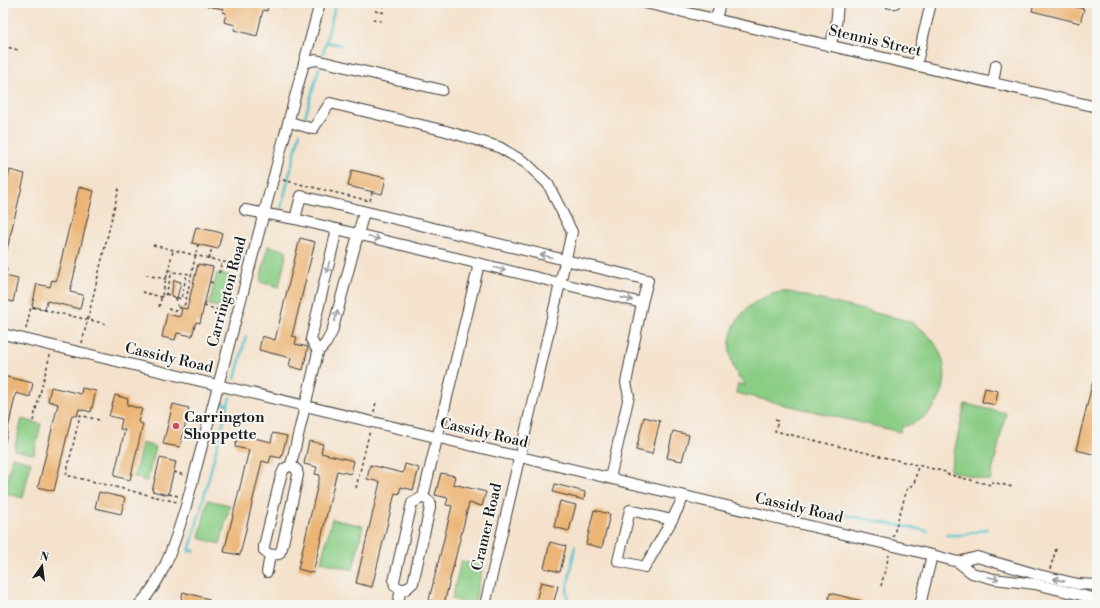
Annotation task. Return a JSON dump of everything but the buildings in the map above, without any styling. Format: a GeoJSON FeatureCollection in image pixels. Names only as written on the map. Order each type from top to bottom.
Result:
{"type":"FeatureCollection","features":[{"type":"Feature","properties":{"kind":"street","name":"Carrington Road"},"geometry":{"type":"LineString","coordinates":[[139,605],[163,569],[171,553],[187,502],[217,385],[290,122],[320,3]]}},
{"type":"Feature","properties":{"kind":"street","name":"Stennis Street"},"geometry":{"type":"LineString","coordinates":[[645,3],[1097,108]]}},
{"type":"Feature","properties":{"kind":"street"},"geometry":{"type":"LineString","coordinates":[[716,19],[720,3]]}},
{"type":"Feature","properties":{"kind":"street"},"geometry":{"type":"LineString","coordinates":[[830,46],[836,26],[838,3]]}},
{"type":"Feature","properties":{"kind":"street"},"geometry":{"type":"LineString","coordinates":[[890,3],[895,3]]}},
{"type":"Feature","properties":{"kind":"street"},"geometry":{"type":"LineString","coordinates":[[916,66],[931,3]]}},
{"type":"Feature","properties":{"kind":"street"},"geometry":{"type":"LineString","coordinates":[[304,63],[316,60],[442,90]]}},
{"type":"Feature","properties":{"kind":"street"},"geometry":{"type":"LineString","coordinates":[[993,83],[996,65]]}},
{"type":"Feature","properties":{"kind":"street","name":"Cramer Road"},"geometry":{"type":"LineString","coordinates":[[290,122],[313,129],[330,104],[446,131],[499,147],[526,162],[548,184],[572,232],[485,605]]}},
{"type":"Feature","properties":{"kind":"street"},"geometry":{"type":"LineString","coordinates":[[295,218],[301,196],[648,280],[626,383],[628,396],[610,478]]}},
{"type":"Feature","properties":{"kind":"street"},"geometry":{"type":"LineString","coordinates":[[245,210],[295,218],[642,303]]}},
{"type":"Feature","properties":{"kind":"street"},"geometry":{"type":"LineString","coordinates":[[292,465],[318,352],[326,343],[332,332],[364,212]]}},
{"type":"Feature","properties":{"kind":"street"},"geometry":{"type":"LineString","coordinates":[[318,352],[311,339],[337,229]]}},
{"type":"Feature","properties":{"kind":"street"},"geometry":{"type":"LineString","coordinates":[[423,497],[430,502],[430,508],[416,568],[410,586],[401,589],[395,586],[394,581],[412,503],[423,497],[479,264]]}},
{"type":"Feature","properties":{"kind":"street","name":"Cassidy Road"},"geometry":{"type":"LineString","coordinates":[[3,334],[932,555],[958,562],[972,573],[994,579],[1035,584],[1097,601]]}},
{"type":"Feature","properties":{"kind":"street"},"geometry":{"type":"LineString","coordinates":[[292,465],[297,470],[298,475],[282,548],[279,554],[270,555],[264,551],[264,546],[281,476],[284,469],[292,465]]}},
{"type":"Feature","properties":{"kind":"street"},"geometry":{"type":"LineString","coordinates":[[672,520],[630,510],[618,561],[646,567],[672,520],[684,496]]}},
{"type":"Feature","properties":{"kind":"street"},"geometry":{"type":"LineString","coordinates":[[267,572],[270,555]]}},
{"type":"Feature","properties":{"kind":"street"},"geometry":{"type":"LineString","coordinates":[[920,605],[932,555]]}},
{"type":"Feature","properties":{"kind":"street","name":"Cassidy Road"},"geometry":{"type":"LineString","coordinates":[[958,562],[977,557],[1039,575],[1078,584],[1097,586]]}},
{"type":"Feature","properties":{"kind":"street"},"geometry":{"type":"LineString","coordinates":[[398,603],[401,589]]}},
{"type":"Feature","properties":{"kind":"path"},"geometry":{"type":"LineString","coordinates":[[277,5],[289,8]]}},
{"type":"Feature","properties":{"kind":"path"},"geometry":{"type":"LineString","coordinates":[[376,5],[388,7]]}},
{"type":"Feature","properties":{"kind":"path"},"geometry":{"type":"LineString","coordinates":[[375,11],[386,13]]}},
{"type":"Feature","properties":{"kind":"path"},"geometry":{"type":"LineString","coordinates":[[373,19],[384,22]]}},
{"type":"Feature","properties":{"kind":"path"},"geometry":{"type":"LineString","coordinates":[[3,46],[18,50]]}},
{"type":"Feature","properties":{"kind":"path"},"geometry":{"type":"LineString","coordinates":[[283,180],[370,200],[372,192]]}},
{"type":"Feature","properties":{"kind":"path"},"geometry":{"type":"LineString","coordinates":[[80,352],[119,188]]}},
{"type":"Feature","properties":{"kind":"path"},"geometry":{"type":"LineString","coordinates":[[168,309],[176,311],[184,304],[198,244]]}},
{"type":"Feature","properties":{"kind":"path"},"geometry":{"type":"LineString","coordinates":[[153,245],[172,251],[249,268]]}},
{"type":"Feature","properties":{"kind":"path"},"geometry":{"type":"LineString","coordinates":[[209,259],[212,247]]}},
{"type":"Feature","properties":{"kind":"path"},"geometry":{"type":"LineString","coordinates":[[159,307],[172,251]]}},
{"type":"Feature","properties":{"kind":"path"},"geometry":{"type":"LineString","coordinates":[[219,273],[222,262]]}},
{"type":"Feature","properties":{"kind":"path"},"geometry":{"type":"LineString","coordinates":[[168,268],[172,272],[191,274]]}},
{"type":"Feature","properties":{"kind":"path"},"geometry":{"type":"LineString","coordinates":[[142,292],[161,297],[166,294],[172,272]]}},
{"type":"Feature","properties":{"kind":"path"},"geometry":{"type":"LineString","coordinates":[[166,294],[181,299],[187,274]]}},
{"type":"Feature","properties":{"kind":"path"},"geometry":{"type":"LineString","coordinates":[[146,275],[166,279]]}},
{"type":"Feature","properties":{"kind":"path"},"geometry":{"type":"LineString","coordinates":[[210,282],[214,283]]}},
{"type":"Feature","properties":{"kind":"path"},"geometry":{"type":"LineString","coordinates":[[176,298],[178,309]]}},
{"type":"Feature","properties":{"kind":"path"},"geometry":{"type":"LineString","coordinates":[[204,306],[237,314]]}},
{"type":"Feature","properties":{"kind":"path"},"geometry":{"type":"LineString","coordinates":[[23,339],[31,307],[106,324]]}},
{"type":"Feature","properties":{"kind":"path"},"geometry":{"type":"LineString","coordinates":[[33,421],[53,346]]}},
{"type":"Feature","properties":{"kind":"path"},"geometry":{"type":"LineString","coordinates":[[356,488],[376,402]]}},
{"type":"Feature","properties":{"kind":"path"},"geometry":{"type":"LineString","coordinates":[[99,420],[80,415],[66,475],[187,502]]}},
{"type":"Feature","properties":{"kind":"path"},"geometry":{"type":"LineString","coordinates":[[775,420],[778,421],[775,431],[991,485],[992,482],[1013,487]]}},
{"type":"Feature","properties":{"kind":"path"},"geometry":{"type":"LineString","coordinates":[[881,586],[906,489],[914,484],[918,466]]}},
{"type":"Feature","properties":{"kind":"path"},"geometry":{"type":"LineString","coordinates":[[174,472],[193,477]]}},
{"type":"Feature","properties":{"kind":"path"},"geometry":{"type":"LineString","coordinates":[[168,494],[187,502]]}},
{"type":"Feature","properties":{"kind":"path"},"geometry":{"type":"LineString","coordinates":[[1048,573],[1057,546]]}},
{"type":"Feature","properties":{"kind":"green space"},"geometry":{"type":"Polygon","coordinates":[[[268,246],[287,251],[279,287],[260,282],[268,246]]]}},
{"type":"Feature","properties":{"kind":"green space"},"geometry":{"type":"Polygon","coordinates":[[[217,273],[231,276],[224,308],[209,305],[217,273]]]}},
{"type":"Feature","properties":{"kind":"green space"},"geometry":{"type":"Polygon","coordinates":[[[781,292],[789,292],[908,321],[924,332],[936,345],[943,361],[945,377],[942,393],[934,408],[920,419],[902,427],[900,432],[736,393],[738,384],[745,386],[735,371],[731,357],[730,342],[733,328],[751,305],[765,297],[781,292]]]}},
{"type":"Feature","properties":{"kind":"green space"},"geometry":{"type":"Polygon","coordinates":[[[965,404],[1006,413],[990,481],[950,471],[965,404]]]}},
{"type":"Feature","properties":{"kind":"green space"},"geometry":{"type":"Polygon","coordinates":[[[22,419],[41,424],[34,454],[14,450],[22,419]]]}},
{"type":"Feature","properties":{"kind":"green space"},"geometry":{"type":"Polygon","coordinates":[[[142,443],[156,447],[147,481],[134,477],[142,443]]]}},
{"type":"Feature","properties":{"kind":"green space"},"geometry":{"type":"Polygon","coordinates":[[[12,457],[31,462],[23,498],[4,493],[12,457]]]}},
{"type":"Feature","properties":{"kind":"green space"},"geometry":{"type":"Polygon","coordinates":[[[208,500],[230,505],[220,544],[199,538],[208,500]]]}},
{"type":"Feature","properties":{"kind":"green space"},"geometry":{"type":"Polygon","coordinates":[[[332,519],[363,526],[353,570],[321,562],[332,519]]]}},
{"type":"Feature","properties":{"kind":"green space"},"geometry":{"type":"Polygon","coordinates":[[[461,561],[483,566],[474,605],[452,599],[461,561]]]}},
{"type":"Feature","properties":{"kind":"waterway"},"geometry":{"type":"LineString","coordinates":[[323,53],[336,3]]}},
{"type":"Feature","properties":{"kind":"waterway"},"geometry":{"type":"LineString","coordinates":[[326,42],[341,45]]}},
{"type":"Feature","properties":{"kind":"waterway"},"geometry":{"type":"LineString","coordinates":[[305,117],[319,68]]}},
{"type":"Feature","properties":{"kind":"waterway"},"geometry":{"type":"LineString","coordinates":[[281,208],[300,133]]}},
{"type":"Feature","properties":{"kind":"waterway"},"geometry":{"type":"LineString","coordinates":[[235,379],[246,336]]}},
{"type":"Feature","properties":{"kind":"waterway"},"geometry":{"type":"LineString","coordinates":[[201,508],[230,397]]}},
{"type":"Feature","properties":{"kind":"waterway"},"geometry":{"type":"LineString","coordinates":[[216,401],[228,405]]}},
{"type":"Feature","properties":{"kind":"waterway"},"geometry":{"type":"LineString","coordinates":[[818,510],[896,525]]}},
{"type":"Feature","properties":{"kind":"waterway"},"geometry":{"type":"LineString","coordinates":[[189,552],[200,512]]}},
{"type":"Feature","properties":{"kind":"waterway"},"geometry":{"type":"LineString","coordinates":[[898,525],[928,531]]}},
{"type":"Feature","properties":{"kind":"waterway"},"geometry":{"type":"LineString","coordinates":[[946,535],[963,535],[987,529]]}},
{"type":"Feature","properties":{"kind":"waterway"},"geometry":{"type":"LineString","coordinates":[[568,605],[567,590],[575,546]]}},
{"type":"Feature","properties":{"kind":"waterway"},"geometry":{"type":"LineString","coordinates":[[189,550],[195,551]]}},
{"type":"Feature","properties":{"kind":"place","name":"Carrington Shoppette"},"geometry":{"type":"Point","coordinates":[176,426]}}]}
